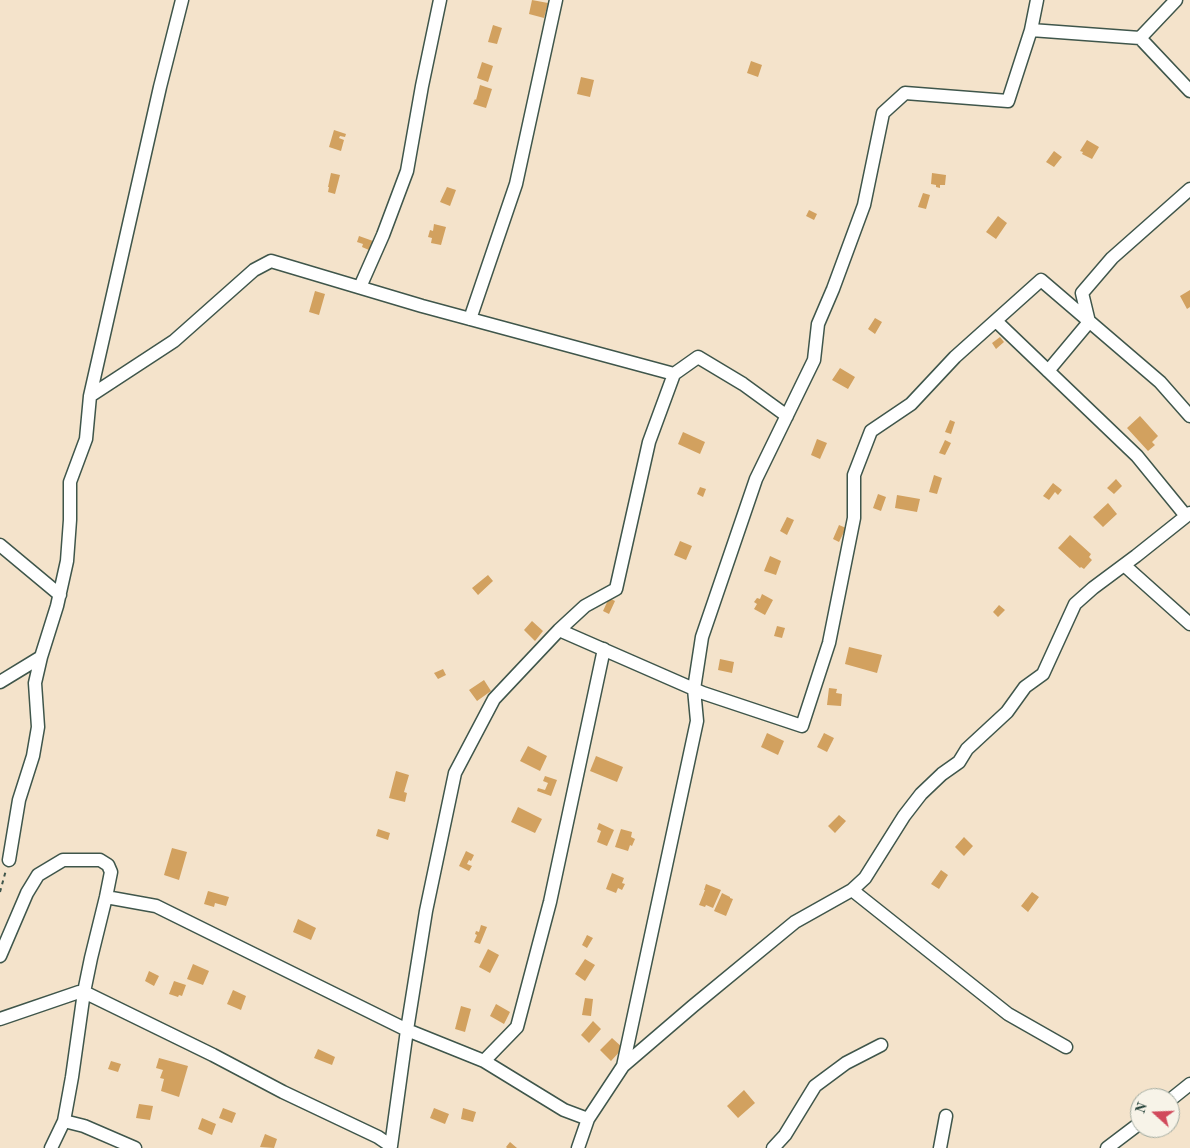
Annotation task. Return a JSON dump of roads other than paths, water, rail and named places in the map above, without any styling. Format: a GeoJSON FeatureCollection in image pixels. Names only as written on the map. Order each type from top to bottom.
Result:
{"type":"FeatureCollection","features":[{"type":"Feature","properties":{"kind":"street"},"geometry":{"type":"LineString","coordinates":[[9,860],[19,800],[33,756],[38,728],[35,683],[60,595],[67,561],[70,482],[86,439],[90,396],[182,0]]}},
{"type":"Feature","properties":{"kind":"street"},"geometry":{"type":"LineString","coordinates":[[360,288],[408,171],[422,86],[440,0]]}},
{"type":"Feature","properties":{"kind":"street"},"geometry":{"type":"LineString","coordinates":[[470,319],[516,184],[556,0]]}},
{"type":"Feature","properties":{"kind":"street"},"geometry":{"type":"LineString","coordinates":[[623,1066],[698,721],[694,689],[702,637],[756,479],[814,360],[818,324],[834,289],[864,205],[883,113],[905,93],[1008,101],[1031,30],[1037,0]]}},
{"type":"Feature","properties":{"kind":"street"},"geometry":{"type":"LineString","coordinates":[[1140,38],[1176,0]]}},
{"type":"Feature","properties":{"kind":"street"},"geometry":{"type":"LineString","coordinates":[[1031,30],[1140,38],[1190,91]]}},
{"type":"Feature","properties":{"kind":"street"},"geometry":{"type":"LineString","coordinates":[[1089,322],[1082,293],[1112,258],[1190,190]]}},
{"type":"Feature","properties":{"kind":"street"},"geometry":{"type":"LineString","coordinates":[[90,396],[174,341],[254,270],[271,261],[470,319],[674,374]]}},
{"type":"Feature","properties":{"kind":"street"},"geometry":{"type":"LineString","coordinates":[[559,630],[703,693],[802,726],[829,643],[854,518],[854,475],[871,431],[910,404],[955,357],[1041,280],[1160,382],[1190,416]]}},
{"type":"Feature","properties":{"kind":"street"},"geometry":{"type":"LineString","coordinates":[[578,1148],[588,1120],[623,1066],[795,922],[852,890],[865,878],[904,816],[921,794],[942,774],[959,762],[967,748],[1007,712],[1026,687],[1043,674],[1075,604],[1188,514],[1137,456],[996,321]]}},
{"type":"Feature","properties":{"kind":"street"},"geometry":{"type":"LineString","coordinates":[[1048,371],[1089,322]]}},
{"type":"Feature","properties":{"kind":"street"},"geometry":{"type":"LineString","coordinates":[[0,1019],[79,992],[84,992],[213,1055],[283,1092],[378,1137],[392,1147],[407,1030],[426,911],[455,773],[494,699],[559,630],[585,606],[616,589],[650,442],[674,374],[698,357],[743,384],[787,416]]}},
{"type":"Feature","properties":{"kind":"street"},"geometry":{"type":"LineString","coordinates":[[0,545],[60,595]]}},
{"type":"Feature","properties":{"kind":"street"},"geometry":{"type":"LineString","coordinates":[[1124,565],[1190,624]]}},
{"type":"Feature","properties":{"kind":"street"},"geometry":{"type":"LineString","coordinates":[[484,1061],[517,1027],[550,902],[604,650]]}},
{"type":"Feature","properties":{"kind":"street"},"geometry":{"type":"LineString","coordinates":[[0,682],[41,657]]}},
{"type":"Feature","properties":{"kind":"street"},"geometry":{"type":"LineString","coordinates":[[0,956],[26,893],[38,875],[63,860],[100,860],[108,865],[111,872],[84,992],[64,1121],[51,1148]]}},
{"type":"Feature","properties":{"kind":"street"},"geometry":{"type":"LineString","coordinates":[[852,890],[1008,1014],[1066,1047]]}},
{"type":"Feature","properties":{"kind":"street"},"geometry":{"type":"LineString","coordinates":[[106,897],[156,906],[407,1030],[484,1061],[564,1110],[588,1120]]}},
{"type":"Feature","properties":{"kind":"street"},"geometry":{"type":"LineString","coordinates":[[773,1148],[786,1135],[815,1086],[846,1063],[881,1045]]}},
{"type":"Feature","properties":{"kind":"street"},"geometry":{"type":"LineString","coordinates":[[1180,1092],[1190,1084]]}},
{"type":"Feature","properties":{"kind":"street"},"geometry":{"type":"LineString","coordinates":[[940,1148],[946,1116]]}},
{"type":"Feature","properties":{"kind":"street"},"geometry":{"type":"LineString","coordinates":[[64,1121],[84,1126],[135,1148]]}},
{"type":"Feature","properties":{"kind":"street"},"geometry":{"type":"LineString","coordinates":[[1107,1148],[1130,1131]]}}]}
